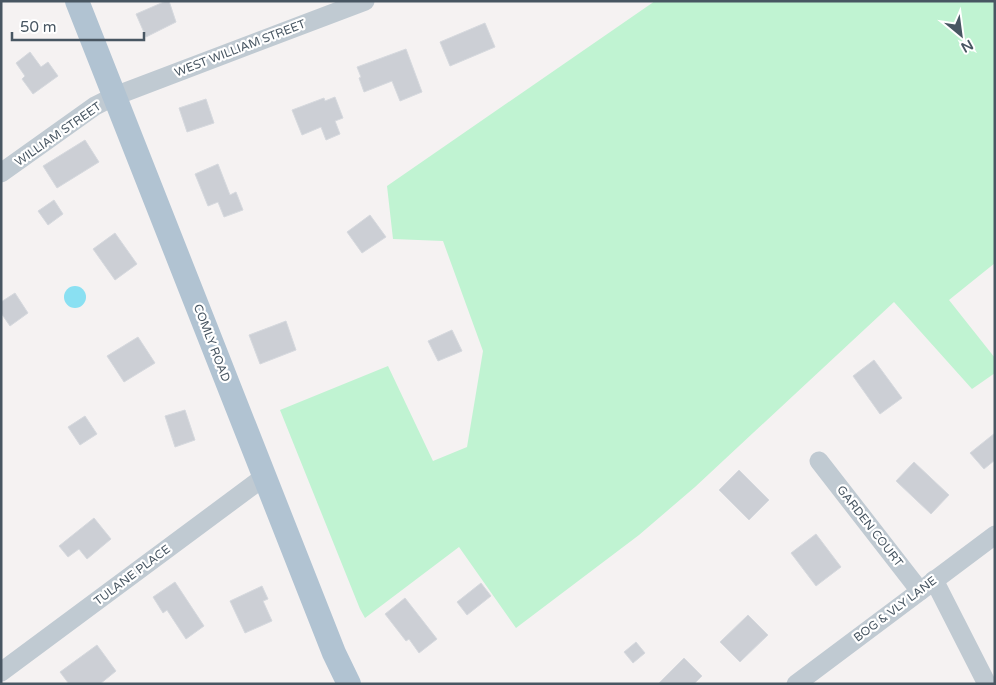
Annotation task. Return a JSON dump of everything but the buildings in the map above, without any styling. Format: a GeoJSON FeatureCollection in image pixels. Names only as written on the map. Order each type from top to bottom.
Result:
{"type":"FeatureCollection","features":[{"type":"Feature","properties":{"kind":"main road","name":"COMLY ROAD"},"geometry":{"type":"LineString","coordinates":[[77,1],[334,653],[349,684]]}},
{"type":"Feature","properties":{"kind":"street","name":"WEST WILLIAM STREET"},"geometry":{"type":"LineString","coordinates":[[116,96],[365,1]]}},
{"type":"Feature","properties":{"kind":"street","name":"WILLIAM STREET"},"geometry":{"type":"LineString","coordinates":[[1,173],[95,106],[116,96]]}},
{"type":"Feature","properties":{"kind":"street","name":"GARDEN COURT"},"geometry":{"type":"LineString","coordinates":[[819,461],[927,585],[987,684]]}},
{"type":"Feature","properties":{"kind":"street","name":"TULANE PLACE"},"geometry":{"type":"LineString","coordinates":[[1,672],[264,477]]}},
{"type":"Feature","properties":{"kind":"street","name":"BOG & VLY LANE"},"geometry":{"type":"LineString","coordinates":[[796,684],[995,535]]}},
{"type":"Feature","properties":{"kind":"green space"},"geometry":{"type":"Polygon","coordinates":[[[655,1],[995,1],[995,263],[949,300],[995,358],[995,373],[972,389],[894,302],[695,487],[639,535],[516,628],[459,547],[365,618],[280,410],[388,366],[433,461],[467,447],[483,351],[443,241],[393,239],[387,186],[655,1]]]}},
{"type":"Feature","properties":{"kind":"water"},"geometry":{"type":"Polygon","coordinates":[[[75,286],[83,289],[86,297],[83,305],[75,308],[67,305],[64,297],[67,289],[75,286]]]}}]}
